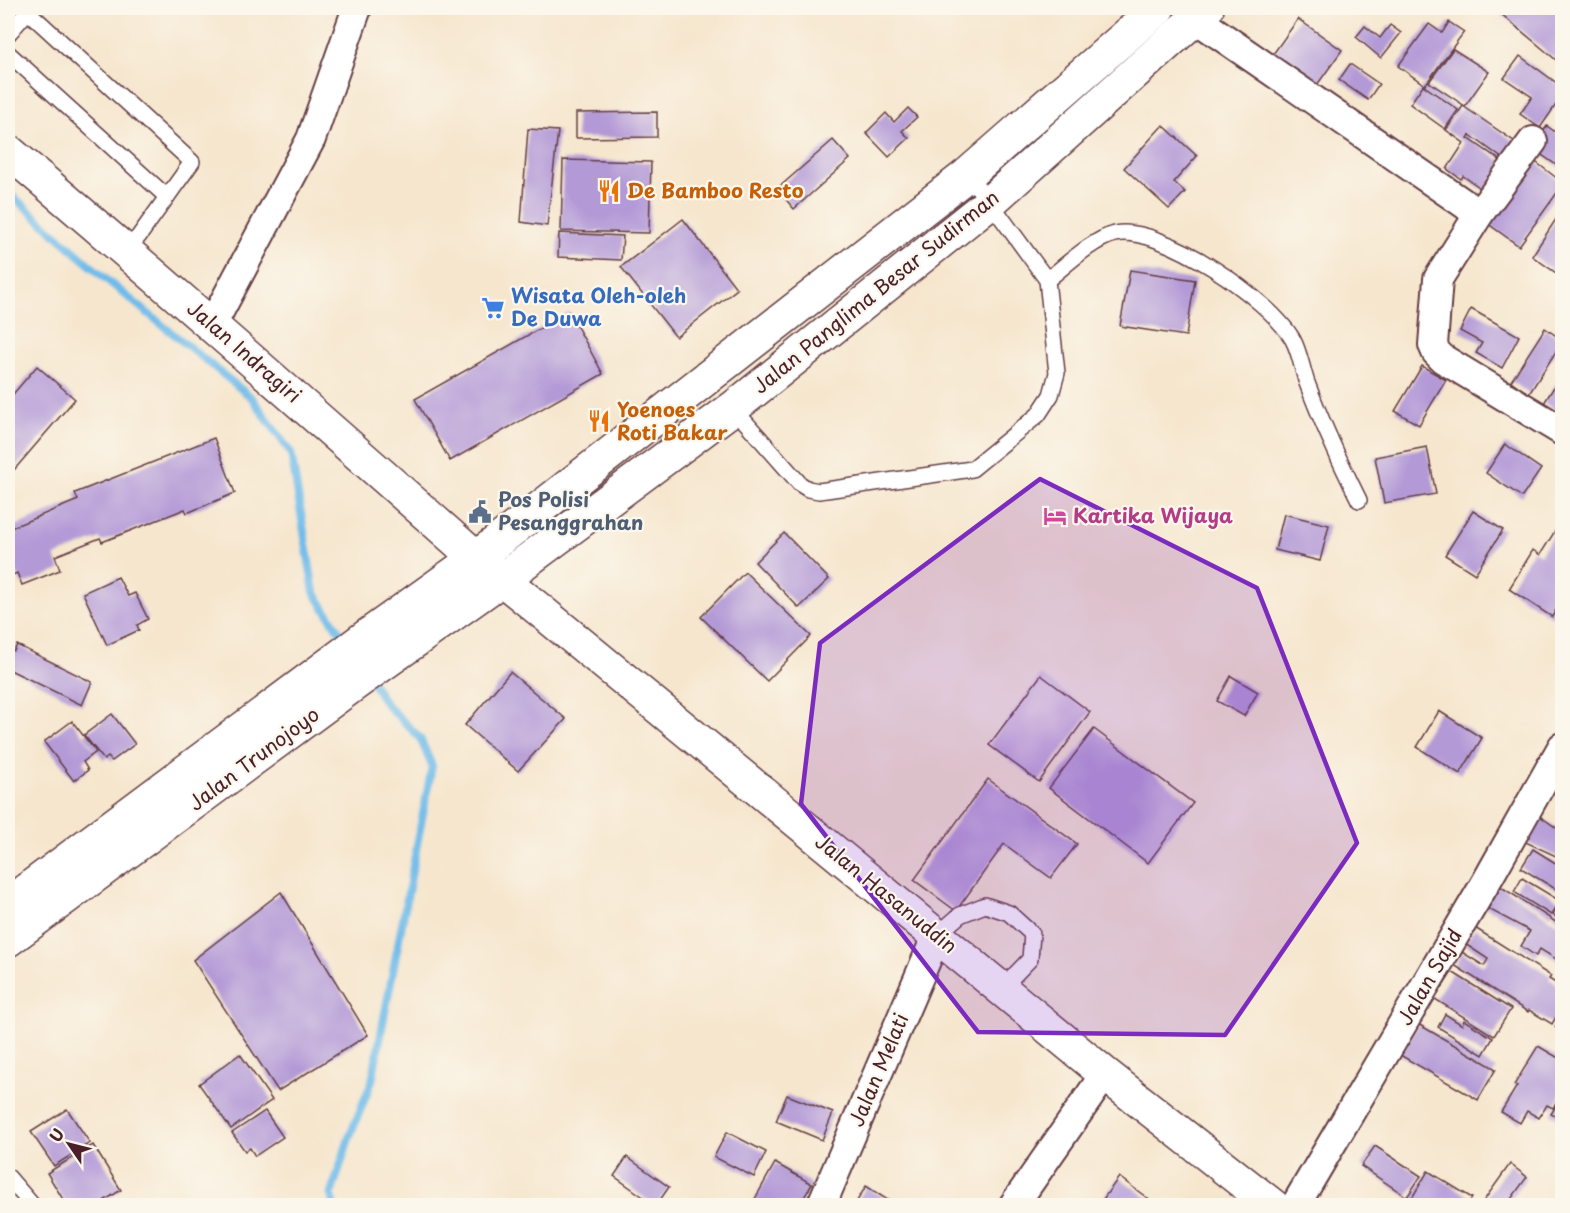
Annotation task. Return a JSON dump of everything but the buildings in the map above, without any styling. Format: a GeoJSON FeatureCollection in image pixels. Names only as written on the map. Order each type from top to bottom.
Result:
{"type":"FeatureCollection","features":[{"type":"Feature","properties":{"kind":"main road","name":"Jalan Panglima Besar Sudirman"},"geometry":{"type":"LineString","coordinates":[[476,558],[967,175],[1158,8]]}},
{"type":"Feature","properties":{"kind":"main road","name":"Jalan Panglima Besar Sudirman"},"geometry":{"type":"LineString","coordinates":[[501,580],[733,408],[990,202],[1201,13]]}},
{"type":"Feature","properties":{"kind":"main road","name":"Jalan Indragiri"},"geometry":{"type":"LineString","coordinates":[[8,151],[126,250],[501,580]]}},
{"type":"Feature","properties":{"kind":"main road","name":"Jalan Trunojoyo"},"geometry":{"type":"LineString","coordinates":[[8,940],[347,671],[367,636],[476,558]]}},
{"type":"Feature","properties":{"kind":"main road","name":"Jalan Trunojoyo"},"geometry":{"type":"LineString","coordinates":[[11,894],[347,671],[387,661],[501,580]]}},
{"type":"Feature","properties":{"kind":"main road","name":"Jalan Hasanuddin"},"geometry":{"type":"LineString","coordinates":[[501,580],[1105,1074],[1273,1206]]}},
{"type":"Feature","properties":{"kind":"street"},"geometry":{"type":"LineString","coordinates":[[212,325],[311,139],[357,8]]}},
{"type":"Feature","properties":{"kind":"street"},"geometry":{"type":"LineString","coordinates":[[1201,13],[1479,214]]}},
{"type":"Feature","properties":{"kind":"street"},"geometry":{"type":"LineString","coordinates":[[1533,141],[1479,214],[1438,279],[1433,345],[1443,359],[1563,431]]}},
{"type":"Feature","properties":{"kind":"street","name":"Jalan Sajid"},"geometry":{"type":"LineString","coordinates":[[1295,1206],[1563,747]]}},
{"type":"Feature","properties":{"kind":"street","name":"Jalan Melati"},"geometry":{"type":"LineString","coordinates":[[821,1206],[937,935]]}},
{"type":"Feature","properties":{"kind":"street"},"geometry":{"type":"LineString","coordinates":[[1013,1206],[1105,1074]]}},
{"type":"Feature","properties":{"kind":"lane"},"geometry":{"type":"LineString","coordinates":[[8,34],[26,9],[192,162],[139,236],[126,250]]}},
{"type":"Feature","properties":{"kind":"lane"},"geometry":{"type":"LineString","coordinates":[[8,52],[167,196]]}},
{"type":"Feature","properties":{"kind":"lane"},"geometry":{"type":"LineString","coordinates":[[733,408],[800,484],[808,489],[819,491],[972,469],[1038,415],[1051,395],[1057,373],[1047,280],[990,202],[967,175]]}},
{"type":"Feature","properties":{"kind":"lane"},"geometry":{"type":"LineString","coordinates":[[1047,280],[1099,241],[1114,234],[1135,233],[1174,247],[1240,285],[1270,311],[1293,340],[1332,445],[1359,500]]}},
{"type":"Feature","properties":{"kind":"lane"},"geometry":{"type":"LineString","coordinates":[[937,935],[960,915],[985,905],[1009,914],[1032,934],[1030,958],[1002,988]]}},
{"type":"Feature","properties":{"kind":"lane"},"geometry":{"type":"LineString","coordinates":[[8,1177],[33,1206]]}},
{"type":"Feature","properties":{"kind":"highlighted area"},"geometry":{"type":"Polygon","coordinates":[[[1040,479],[1257,588],[1357,843],[1225,1035],[978,1032],[801,804],[820,643],[1040,479]]]}},
{"type":"Feature","properties":{"kind":"waterway"},"geometry":{"type":"LineString","coordinates":[[8,192],[107,280],[252,398],[291,453],[314,592],[346,642]]}},
{"type":"Feature","properties":{"kind":"waterway"},"geometry":{"type":"LineString","coordinates":[[334,1206],[331,1195],[349,1138],[372,1081],[432,766],[420,738],[385,703],[371,680]]}},
{"type":"Feature","properties":{"kind":"place","name":"De Bamboo Resto"},"geometry":{"type":"Point","coordinates":[609,191]}},
{"type":"Feature","properties":{"kind":"place","name":"Wisata Oleh-oleh De Duwa"},"geometry":{"type":"Point","coordinates":[493,308]}},
{"type":"Feature","properties":{"kind":"place","name":"Yoenoes Roti Bakar"},"geometry":{"type":"Point","coordinates":[599,421]}},
{"type":"Feature","properties":{"kind":"place","name":"Pos Polisi Pesanggrahan"},"geometry":{"type":"Point","coordinates":[480,512]}},
{"type":"Feature","properties":{"kind":"place","name":"Kartika Wijaya"},"geometry":{"type":"Point","coordinates":[1055,516]}}]}
